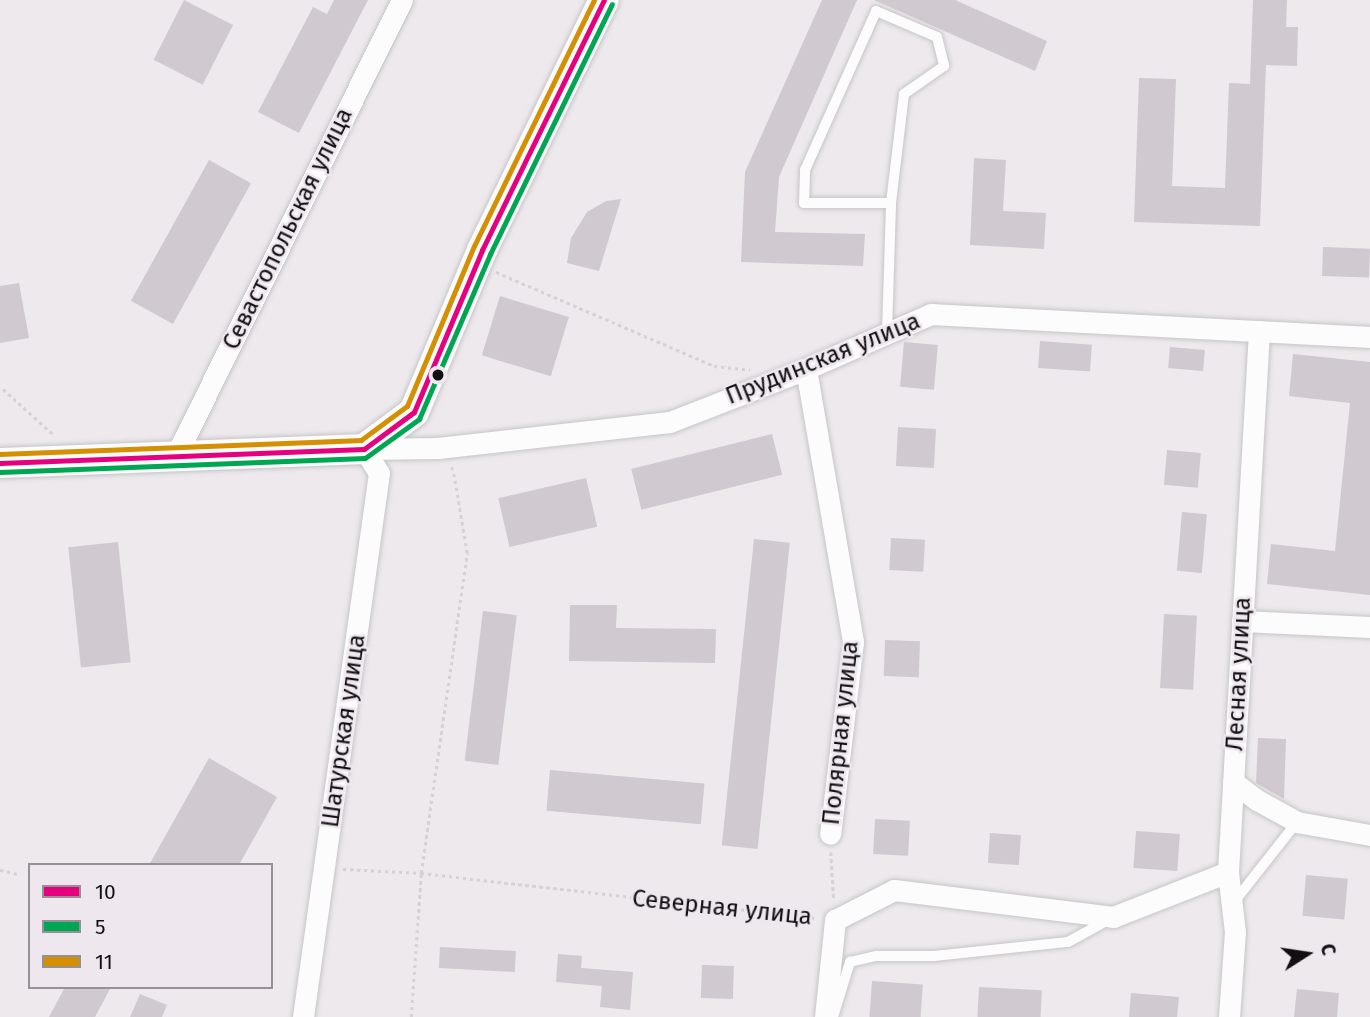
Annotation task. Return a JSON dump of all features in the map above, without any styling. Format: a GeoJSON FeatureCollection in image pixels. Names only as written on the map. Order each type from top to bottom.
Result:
{"type":"FeatureCollection","features":[{"type":"Feature","properties":{"kind":"street","name":"Севастопольская улица"},"geometry":{"type":"LineString","coordinates":[[175,457],[402,0]]}},
{"type":"Feature","properties":{"kind":"street"},"geometry":{"type":"LineString","coordinates":[[0,463],[364,449],[414,412],[478,263],[604,0]]}},
{"type":"Feature","properties":{"kind":"street","name":"Прудинская улица"},"geometry":{"type":"LineString","coordinates":[[364,449],[438,448],[670,422],[806,369],[931,314],[1370,337]]}},
{"type":"Feature","properties":{"kind":"street","name":"Лесная улица"},"geometry":{"type":"LineString","coordinates":[[1229,1017],[1235,932],[1228,872],[1259,331]]}},
{"type":"Feature","properties":{"kind":"street","name":"Полярная улица"},"geometry":{"type":"LineString","coordinates":[[806,369],[853,642],[830,834]]}},
{"type":"Feature","properties":{"kind":"street","name":"Шатурская улица"},"geometry":{"type":"LineString","coordinates":[[303,1017],[326,868],[379,474],[364,449]]}},
{"type":"Feature","properties":{"kind":"street"},"geometry":{"type":"LineString","coordinates":[[1242,621],[1370,627]]}},
{"type":"Feature","properties":{"kind":"street"},"geometry":{"type":"LineString","coordinates":[[1233,782],[1257,800],[1297,822],[1370,835]]}},
{"type":"Feature","properties":{"kind":"street","name":"Северная улица"},"geometry":{"type":"LineString","coordinates":[[835,920],[894,890],[1113,917],[1228,872]]}},
{"type":"Feature","properties":{"kind":"street"},"geometry":{"type":"LineString","coordinates":[[825,1017],[835,920]]}},
{"type":"Feature","properties":{"kind":"lane"},"geometry":{"type":"LineString","coordinates":[[887,332],[891,203],[904,94],[944,66],[937,37],[876,11],[804,170],[804,203],[891,203]]}},
{"type":"Feature","properties":{"kind":"lane"},"geometry":{"type":"LineString","coordinates":[[1232,904],[1297,822]]}},
{"type":"Feature","properties":{"kind":"lane"},"geometry":{"type":"LineString","coordinates":[[833,1017],[850,962],[877,956],[934,956],[1068,942],[1113,917]]}},
{"type":"Feature","properties":{"kind":"path"},"geometry":{"type":"LineString","coordinates":[[478,263],[714,366],[751,370]]}},
{"type":"Feature","properties":{"kind":"path"},"geometry":{"type":"LineString","coordinates":[[3,389],[81,460]]}},
{"type":"Feature","properties":{"kind":"path"},"geometry":{"type":"LineString","coordinates":[[411,1017],[421,873],[467,553],[453,470],[438,448]]}},
{"type":"Feature","properties":{"kind":"path","name":"Полярная улица"},"geometry":{"type":"LineString","coordinates":[[830,834],[835,920]]}},
{"type":"Feature","properties":{"kind":"path","name":"Северная улица"},"geometry":{"type":"LineString","coordinates":[[326,868],[421,873],[835,920]]}},
{"type":"Feature","properties":{"kind":"path"},"geometry":{"type":"LineString","coordinates":[[0,870],[19,874]]}},
{"type":"Feature","properties":{"kind":"building"},"geometry":{"type":"Polygon","coordinates":[[[184,0],[233,25],[203,85],[154,60],[184,0]]]}},
{"type":"Feature","properties":{"kind":"building"},"geometry":{"type":"Polygon","coordinates":[[[334,0],[368,0],[299,133],[258,112],[313,7],[327,14],[334,0]]]}},
{"type":"Feature","properties":{"kind":"building"},"geometry":{"type":"Polygon","coordinates":[[[822,0],[857,0],[779,177],[775,232],[865,234],[863,266],[741,262],[745,172],[822,0]]]}},
{"type":"Feature","properties":{"kind":"building"},"geometry":{"type":"Polygon","coordinates":[[[874,0],[955,0],[1047,41],[1035,71],[874,0]]]}},
{"type":"Feature","properties":{"kind":"building"},"geometry":{"type":"Polygon","coordinates":[[[1253,0],[1287,0],[1286,27],[1298,27],[1297,66],[1266,65],[1260,226],[1134,222],[1139,78],[1176,79],[1172,186],[1225,188],[1229,83],[1250,84],[1253,0]]]}},
{"type":"Feature","properties":{"kind":"building"},"geometry":{"type":"Polygon","coordinates":[[[974,158],[1006,160],[1003,211],[1046,213],[1044,249],[970,245],[974,158]]]}},
{"type":"Feature","properties":{"kind":"building"},"geometry":{"type":"Polygon","coordinates":[[[209,160],[251,183],[173,324],[131,301],[209,160]]]}},
{"type":"Feature","properties":{"kind":"building"},"geometry":{"type":"Polygon","coordinates":[[[621,199],[599,271],[567,263],[571,238],[587,212],[606,201],[621,199]]]}},
{"type":"Feature","properties":{"kind":"building"},"geometry":{"type":"Polygon","coordinates":[[[1323,247],[1370,249],[1369,278],[1322,276],[1323,247]]]}},
{"type":"Feature","properties":{"kind":"building"},"geometry":{"type":"Polygon","coordinates":[[[19,283],[29,338],[0,343],[0,286],[19,283]]]}},
{"type":"Feature","properties":{"kind":"building"},"geometry":{"type":"Polygon","coordinates":[[[500,296],[569,317],[551,376],[482,355],[500,296]]]}},
{"type":"Feature","properties":{"kind":"building"},"geometry":{"type":"Polygon","coordinates":[[[1040,341],[1092,345],[1090,372],[1038,368],[1040,341]]]}},
{"type":"Feature","properties":{"kind":"building"},"geometry":{"type":"Polygon","coordinates":[[[904,342],[938,345],[934,390],[900,387],[904,342]]]}},
{"type":"Feature","properties":{"kind":"building"},"geometry":{"type":"Polygon","coordinates":[[[1170,347],[1205,350],[1203,371],[1168,368],[1170,347]]]}},
{"type":"Feature","properties":{"kind":"building"},"geometry":{"type":"Polygon","coordinates":[[[1293,354],[1370,362],[1370,595],[1267,584],[1271,544],[1335,551],[1350,403],[1289,396],[1293,354]]]}},
{"type":"Feature","properties":{"kind":"building"},"geometry":{"type":"Polygon","coordinates":[[[898,427],[936,429],[934,468],[896,466],[898,427]]]}},
{"type":"Feature","properties":{"kind":"building"},"geometry":{"type":"Polygon","coordinates":[[[772,434],[782,475],[641,510],[631,469],[772,434]]]}},
{"type":"Feature","properties":{"kind":"building"},"geometry":{"type":"Polygon","coordinates":[[[1167,450],[1201,453],[1198,488],[1164,485],[1167,450]]]}},
{"type":"Feature","properties":{"kind":"building"},"geometry":{"type":"Polygon","coordinates":[[[586,478],[597,527],[510,547],[498,498],[586,478]]]}},
{"type":"Feature","properties":{"kind":"building"},"geometry":{"type":"Polygon","coordinates":[[[1182,512],[1207,514],[1202,573],[1177,571],[1182,512]]]}},
{"type":"Feature","properties":{"kind":"building"},"geometry":{"type":"Polygon","coordinates":[[[891,538],[925,540],[923,572],[889,570],[891,538]]]}},
{"type":"Feature","properties":{"kind":"building"},"geometry":{"type":"Polygon","coordinates":[[[754,539],[790,543],[758,849],[722,845],[754,539]]]}},
{"type":"Feature","properties":{"kind":"building"},"geometry":{"type":"Polygon","coordinates":[[[118,542],[131,662],[81,668],[68,547],[118,542]]]}},
{"type":"Feature","properties":{"kind":"building"},"geometry":{"type":"Polygon","coordinates":[[[570,605],[617,605],[616,628],[716,629],[715,663],[569,661],[570,605]]]}},
{"type":"Feature","properties":{"kind":"building"},"geometry":{"type":"Polygon","coordinates":[[[483,611],[517,615],[498,765],[465,761],[483,611]]]}},
{"type":"Feature","properties":{"kind":"building"},"geometry":{"type":"Polygon","coordinates":[[[1164,614],[1197,616],[1193,690],[1160,688],[1164,614]]]}},
{"type":"Feature","properties":{"kind":"building"},"geometry":{"type":"Polygon","coordinates":[[[885,640],[920,641],[919,677],[884,676],[885,640]]]}},
{"type":"Feature","properties":{"kind":"building"},"geometry":{"type":"Polygon","coordinates":[[[1258,738],[1286,739],[1284,799],[1256,783],[1258,738]]]}},
{"type":"Feature","properties":{"kind":"building"},"geometry":{"type":"Polygon","coordinates":[[[209,758],[277,797],[240,863],[150,863],[209,758]]]}},
{"type":"Feature","properties":{"kind":"building"},"geometry":{"type":"Polygon","coordinates":[[[550,770],[704,784],[701,824],[546,811],[550,770]]]}},
{"type":"Feature","properties":{"kind":"building"},"geometry":{"type":"Polygon","coordinates":[[[875,819],[910,821],[908,856],[873,854],[875,819]]]}},
{"type":"Feature","properties":{"kind":"building"},"geometry":{"type":"Polygon","coordinates":[[[1136,831],[1180,834],[1177,871],[1133,868],[1136,831]]]}},
{"type":"Feature","properties":{"kind":"building"},"geometry":{"type":"Polygon","coordinates":[[[990,833],[1021,835],[1019,865],[988,863],[990,833]]]}},
{"type":"Feature","properties":{"kind":"building"},"geometry":{"type":"Polygon","coordinates":[[[1306,875],[1348,879],[1344,920],[1302,916],[1306,875]]]}},
{"type":"Feature","properties":{"kind":"building"},"geometry":{"type":"Polygon","coordinates":[[[440,947],[516,951],[515,972],[439,968],[440,947]]]}},
{"type":"Feature","properties":{"kind":"building"},"geometry":{"type":"Polygon","coordinates":[[[558,954],[582,956],[581,968],[633,972],[630,1010],[600,1007],[602,986],[556,982],[558,954]]]}},
{"type":"Feature","properties":{"kind":"building"},"geometry":{"type":"Polygon","coordinates":[[[702,965],[734,966],[733,999],[701,998],[702,965]]]}},
{"type":"Feature","properties":{"kind":"building"},"geometry":{"type":"Polygon","coordinates":[[[872,981],[923,985],[921,1017],[869,1017],[872,981]]]}},
{"type":"Feature","properties":{"kind":"building"},"geometry":{"type":"Polygon","coordinates":[[[979,987],[1042,990],[1041,1017],[977,1017],[979,987]]]}},
{"type":"Feature","properties":{"kind":"building"},"geometry":{"type":"Polygon","coordinates":[[[64,989],[110,989],[95,1017],[49,1017],[64,989]]]}},
{"type":"Feature","properties":{"kind":"building"},"geometry":{"type":"Polygon","coordinates":[[[1297,989],[1339,993],[1337,1017],[1294,1017],[1297,989]]]}},
{"type":"Feature","properties":{"kind":"building"},"geometry":{"type":"Polygon","coordinates":[[[1131,993],[1179,997],[1177,1017],[1129,1017],[1131,993]]]}},
{"type":"Feature","properties":{"kind":"building"},"geometry":{"type":"Polygon","coordinates":[[[140,994],[167,1005],[162,1017],[130,1017],[140,994]]]}},
{"type":"Feature","properties":{"kind":"transit line","name":"11"},"geometry":{"type":"LineString","coordinates":[[0,454],[361,440],[407,406],[474,246],[594,0]]}},
{"type":"Feature","properties":{"kind":"transit line","name":"10"},"geometry":{"type":"LineString","coordinates":[[0,463],[364,449],[414,412],[482,250],[604,0]]}},
{"type":"Feature","properties":{"kind":"transit line","name":"5"},"geometry":{"type":"LineString","coordinates":[[0,472],[365,458],[419,419],[490,254],[612,4]]}}]}
